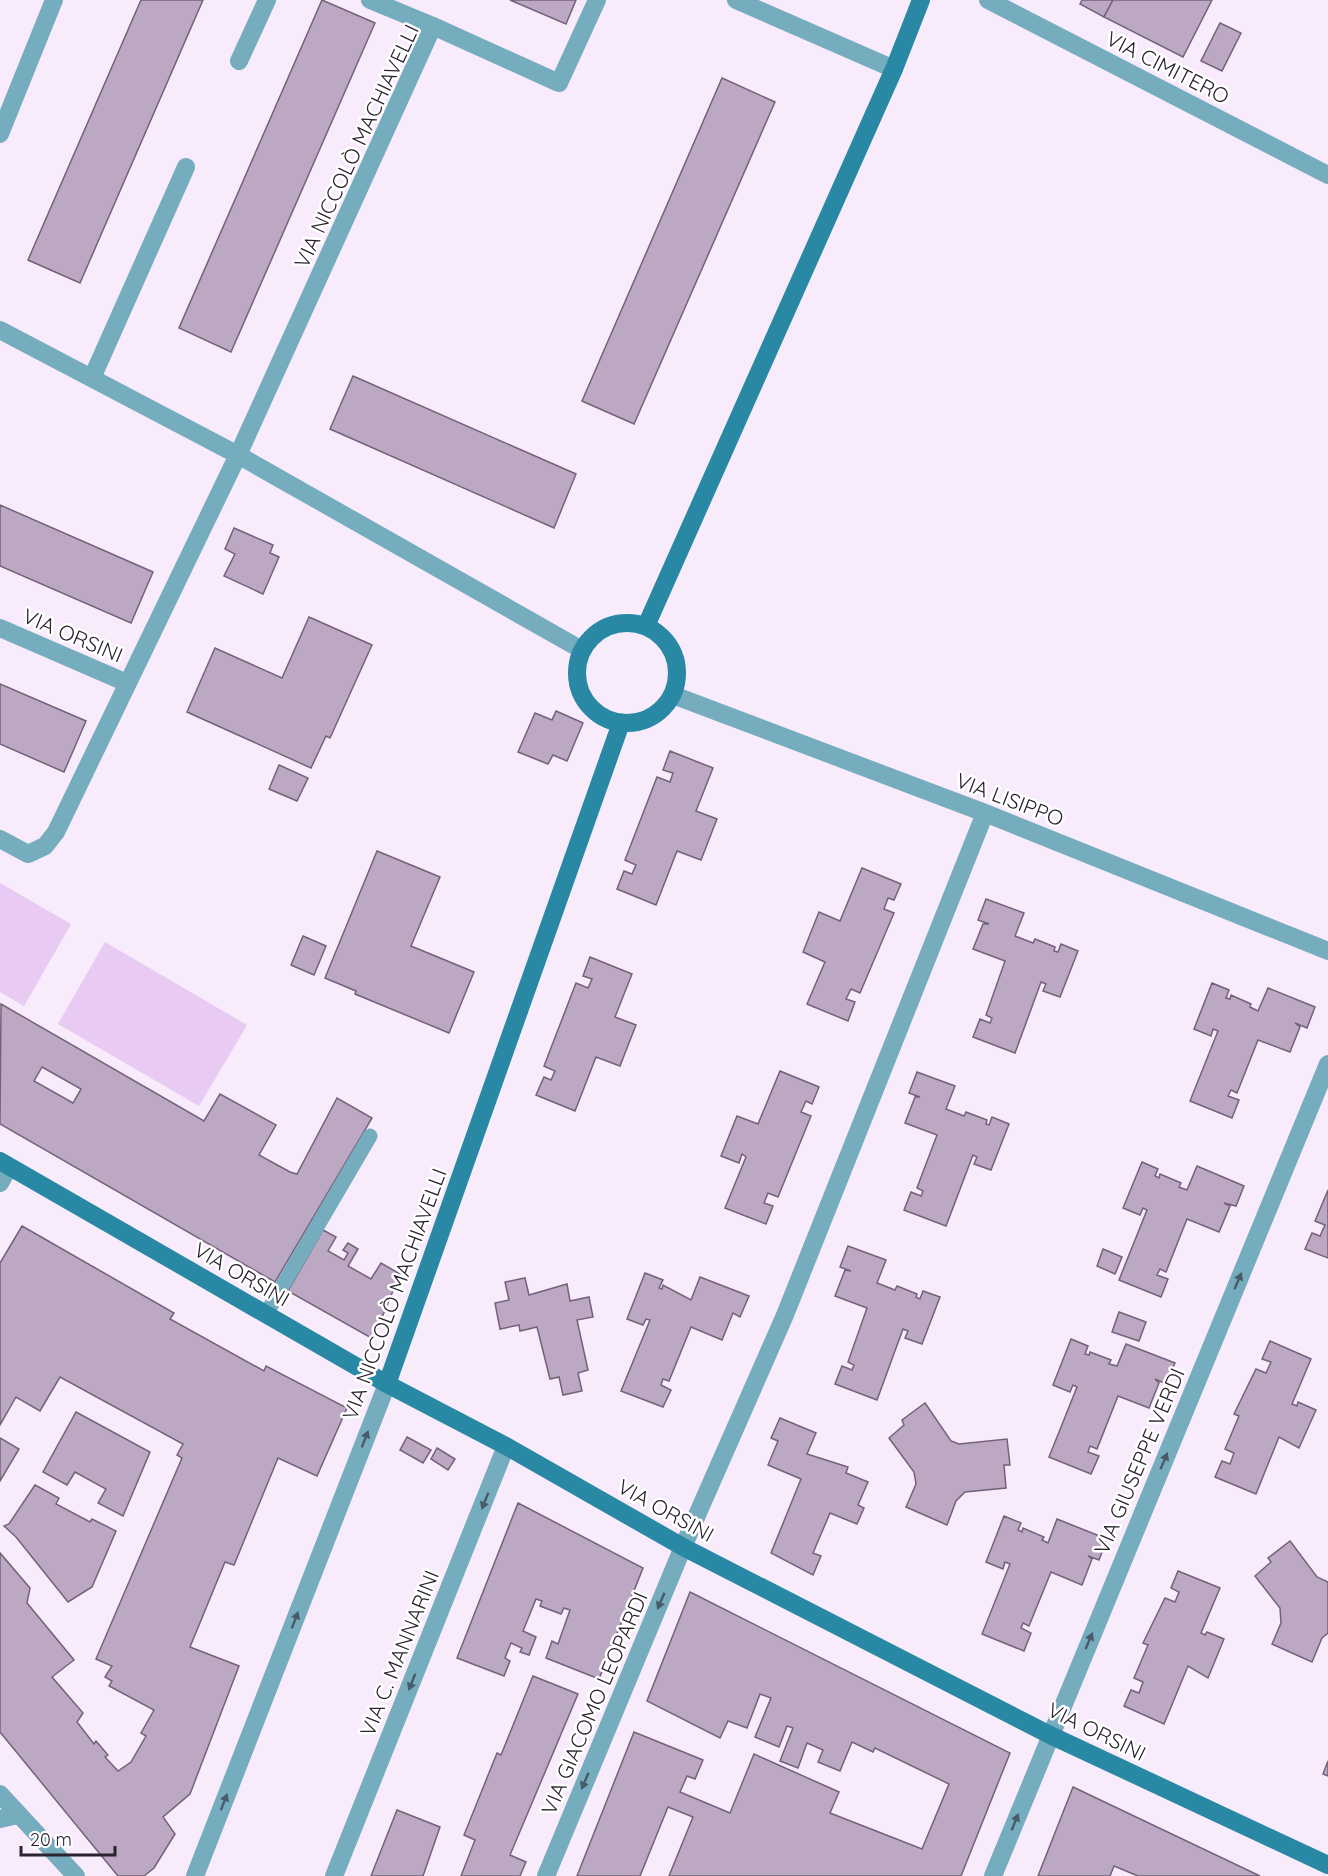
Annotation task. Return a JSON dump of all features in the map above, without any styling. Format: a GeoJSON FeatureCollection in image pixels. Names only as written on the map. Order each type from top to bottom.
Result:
{"type":"FeatureCollection","features":[{"type":"Feature","properties":{"kind":"street"},"geometry":{"type":"LineString","coordinates":[[0,134],[54,0]]}},
{"type":"Feature","properties":{"kind":"street"},"geometry":{"type":"LineString","coordinates":[[239,61],[267,0]]}},
{"type":"Feature","properties":{"kind":"street"},"geometry":{"type":"LineString","coordinates":[[370,0],[433,26]]}},
{"type":"Feature","properties":{"kind":"street","name":"VIA NICCOLÒ MACHIAVELLI"},"geometry":{"type":"LineString","coordinates":[[0,839],[28,854],[45,846],[56,832],[238,454],[433,26],[559,83],[597,0]]}},
{"type":"Feature","properties":{"kind":"street"},"geometry":{"type":"LineString","coordinates":[[736,0],[894,69]]}},
{"type":"Feature","properties":{"kind":"street"},"geometry":{"type":"LineString","coordinates":[[646,626],[894,69],[921,0]]}},
{"type":"Feature","properties":{"kind":"street","name":"VIA CIMITERO"},"geometry":{"type":"LineString","coordinates":[[988,0],[1328,175]]}},
{"type":"Feature","properties":{"kind":"street"},"geometry":{"type":"LineString","coordinates":[[92,378],[186,167]]}},
{"type":"Feature","properties":{"kind":"street"},"geometry":{"type":"LineString","coordinates":[[0,330],[238,454],[582,650]]}},
{"type":"Feature","properties":{"kind":"street"},"geometry":{"type":"LineString","coordinates":[[622,623],[646,626],[666,640],[673,652],[678,676],[673,695],[652,717],[637,723],[621,723],[605,719],[592,710],[583,697],[577,673],[582,650],[592,637],[605,628],[622,623]]}},
{"type":"Feature","properties":{"kind":"street","name":"VIA ORSINI"},"geometry":{"type":"LineString","coordinates":[[0,628],[128,683]]}},
{"type":"Feature","properties":{"kind":"street","name":"VIA LISIPPO"},"geometry":{"type":"LineString","coordinates":[[673,695],[985,813],[1328,951]]}},
{"type":"Feature","properties":{"kind":"street","name":"VIA NICCOLÒ MACHIAVELLI"},"geometry":{"type":"LineString","coordinates":[[195,1876],[387,1384],[621,723]]}},
{"type":"Feature","properties":{"kind":"street","name":"VIA GIACOMO LEOPARDI"},"geometry":{"type":"LineString","coordinates":[[546,1876],[683,1547],[785,1315],[985,813]]}},
{"type":"Feature","properties":{"kind":"street","name":"VIA GIUSEPPE VERDI"},"geometry":{"type":"LineString","coordinates":[[993,1876],[1328,1064]]}},
{"type":"Feature","properties":{"kind":"street"},"geometry":{"type":"LineString","coordinates":[[0,1183],[5,1164]]}},
{"type":"Feature","properties":{"kind":"street","name":"VIA ORSINI"},"geometry":{"type":"LineString","coordinates":[[5,1164],[387,1384],[506,1446],[683,1547],[1050,1735],[1328,1865]]}},
{"type":"Feature","properties":{"kind":"street","name":"VIA C. MANNARINI"},"geometry":{"type":"LineString","coordinates":[[334,1876],[506,1446]]}},
{"type":"Feature","properties":{"kind":"street"},"geometry":{"type":"LineString","coordinates":[[0,1794],[9,1817],[76,1876]]}},
{"type":"Feature","properties":{"kind":"lane"},"geometry":{"type":"LineString","coordinates":[[266,1314],[370,1136]]}},
{"type":"Feature","properties":{"kind":"shaded area"},"geometry":{"type":"Polygon","coordinates":[[[0,883],[71,924],[24,1006],[0,992],[0,883]]]}},
{"type":"Feature","properties":{"kind":"shaded area"},"geometry":{"type":"Polygon","coordinates":[[[105,942],[247,1025],[199,1106],[58,1024],[105,942]]]}},
{"type":"Feature","properties":{"kind":"building"},"geometry":{"type":"Polygon","coordinates":[[[141,0],[203,0],[80,283],[28,260],[141,0]]]}},
{"type":"Feature","properties":{"kind":"building"},"geometry":{"type":"Polygon","coordinates":[[[322,0],[375,23],[231,352],[179,328],[322,0]]]}},
{"type":"Feature","properties":{"kind":"building"},"geometry":{"type":"Polygon","coordinates":[[[510,0],[576,0],[566,24],[510,0]]]}},
{"type":"Feature","properties":{"kind":"building"},"geometry":{"type":"Polygon","coordinates":[[[1082,0],[1113,0],[1104,17],[1080,4],[1082,0]]]}},
{"type":"Feature","properties":{"kind":"building"},"geometry":{"type":"Polygon","coordinates":[[[1113,0],[1212,0],[1183,57],[1104,17],[1113,0]]]}},
{"type":"Feature","properties":{"kind":"building"},"geometry":{"type":"Polygon","coordinates":[[[1220,23],[1241,33],[1222,71],[1201,61],[1220,23]]]}},
{"type":"Feature","properties":{"kind":"building"},"geometry":{"type":"Polygon","coordinates":[[[722,78],[775,102],[634,424],[582,401],[722,78]]]}},
{"type":"Feature","properties":{"kind":"building"},"geometry":{"type":"Polygon","coordinates":[[[353,376],[576,474],[554,528],[330,429],[353,376]]]}},
{"type":"Feature","properties":{"kind":"building"},"geometry":{"type":"Polygon","coordinates":[[[0,505],[153,572],[131,623],[0,566],[0,505]]]}},
{"type":"Feature","properties":{"kind":"building"},"geometry":{"type":"Polygon","coordinates":[[[234,528],[273,545],[270,553],[279,557],[263,594],[224,576],[235,554],[225,549],[234,528]]]}},
{"type":"Feature","properties":{"kind":"building"},"geometry":{"type":"Polygon","coordinates":[[[309,617],[372,645],[330,738],[326,736],[311,768],[187,712],[215,648],[282,678],[309,617]]]}},
{"type":"Feature","properties":{"kind":"building"},"geometry":{"type":"Polygon","coordinates":[[[0,684],[86,721],[64,772],[0,744],[0,684]]]}},
{"type":"Feature","properties":{"kind":"building"},"geometry":{"type":"Polygon","coordinates":[[[556,711],[583,723],[567,761],[553,755],[548,764],[518,752],[535,713],[552,720],[556,711]]]}},
{"type":"Feature","properties":{"kind":"building"},"geometry":{"type":"Polygon","coordinates":[[[670,751],[713,768],[696,811],[717,819],[701,860],[677,851],[656,905],[617,889],[624,871],[632,874],[636,865],[625,860],[657,777],[670,782],[673,773],[663,770],[670,751]]]}},
{"type":"Feature","properties":{"kind":"building"},"geometry":{"type":"Polygon","coordinates":[[[279,765],[308,778],[297,801],[269,789],[279,765]]]}},
{"type":"Feature","properties":{"kind":"building"},"geometry":{"type":"Polygon","coordinates":[[[377,851],[440,877],[411,946],[474,972],[449,1033],[355,994],[356,991],[325,978],[377,851]]]}},
{"type":"Feature","properties":{"kind":"building"},"geometry":{"type":"Polygon","coordinates":[[[862,868],[901,884],[894,900],[888,898],[884,909],[894,913],[860,993],[851,989],[846,999],[855,1002],[848,1021],[807,1004],[825,962],[803,952],[819,912],[840,921],[862,868]]]}},
{"type":"Feature","properties":{"kind":"building"},"geometry":{"type":"Polygon","coordinates":[[[986,899],[1024,913],[1015,936],[1033,943],[1035,939],[1055,947],[1054,951],[1058,952],[1061,944],[1078,951],[1060,997],[1043,991],[1046,984],[1041,982],[1015,1053],[973,1037],[980,1019],[990,1023],[992,1018],[986,1015],[1005,961],[973,949],[983,924],[989,924],[978,920],[986,899]]]}},
{"type":"Feature","properties":{"kind":"building"},"geometry":{"type":"Polygon","coordinates":[[[303,936],[326,946],[314,975],[291,965],[303,936]]]}},
{"type":"Feature","properties":{"kind":"building"},"geometry":{"type":"Polygon","coordinates":[[[590,957],[632,974],[615,1017],[636,1025],[620,1066],[596,1057],[575,1111],[536,1095],[544,1077],[551,1080],[555,1071],[544,1066],[576,983],[588,988],[592,979],[583,976],[590,957]]]}},
{"type":"Feature","properties":{"kind":"building"},"geometry":{"type":"Polygon","coordinates":[[[1212,983],[1229,990],[1226,998],[1230,999],[1231,995],[1251,1004],[1250,1007],[1258,1011],[1268,988],[1315,1007],[1307,1028],[1295,1023],[1300,1027],[1290,1052],[1258,1040],[1237,1093],[1231,1090],[1228,1096],[1239,1100],[1232,1118],[1190,1101],[1218,1031],[1213,1029],[1211,1036],[1194,1029],[1212,983]]]}},
{"type":"Feature","properties":{"kind":"building"},"geometry":{"type":"Polygon","coordinates":[[[1,1004],[204,1121],[220,1094],[276,1125],[259,1155],[290,1172],[297,1174],[337,1098],[372,1118],[275,1282],[0,1124],[1,1004]],[[42,1067],[34,1081],[73,1103],[81,1089],[42,1067]]]}},
{"type":"Feature","properties":{"kind":"building"},"geometry":{"type":"Polygon","coordinates":[[[780,1071],[819,1087],[812,1104],[806,1101],[801,1112],[811,1116],[778,1197],[768,1193],[764,1203],[773,1206],[766,1224],[725,1208],[746,1157],[742,1154],[739,1163],[721,1156],[737,1116],[758,1124],[780,1071]]]}},
{"type":"Feature","properties":{"kind":"building"},"geometry":{"type":"Polygon","coordinates":[[[917,1072],[955,1086],[946,1109],[964,1116],[966,1112],[987,1120],[986,1124],[989,1125],[992,1117],[1009,1124],[991,1170],[974,1164],[977,1157],[973,1155],[946,1226],[904,1210],[911,1192],[921,1196],[923,1191],[917,1188],[937,1135],[905,1123],[915,1097],[920,1097],[909,1093],[917,1072]]]}},
{"type":"Feature","properties":{"kind":"building"},"geometry":{"type":"Polygon","coordinates":[[[1142,1162],[1158,1169],[1155,1176],[1159,1178],[1160,1174],[1181,1183],[1179,1187],[1187,1190],[1197,1166],[1244,1186],[1236,1206],[1224,1203],[1230,1206],[1219,1232],[1187,1219],[1166,1272],[1160,1269],[1157,1275],[1168,1279],[1161,1297],[1119,1280],[1147,1210],[1143,1208],[1140,1215],[1123,1208],[1142,1162]]]}},
{"type":"Feature","properties":{"kind":"building"},"geometry":{"type":"Polygon","coordinates":[[[1328,1190],[1328,1258],[1305,1249],[1312,1233],[1320,1236],[1325,1225],[1315,1221],[1328,1190]]]}},
{"type":"Feature","properties":{"kind":"building"},"geometry":{"type":"Polygon","coordinates":[[[22,1226],[174,1313],[170,1319],[264,1371],[266,1366],[347,1408],[317,1476],[278,1458],[234,1565],[225,1562],[190,1647],[239,1666],[190,1794],[163,1817],[175,1834],[154,1868],[144,1876],[118,1876],[0,1732],[0,1553],[30,1588],[27,1603],[74,1660],[52,1677],[83,1713],[77,1722],[94,1744],[96,1741],[108,1755],[105,1757],[118,1771],[131,1762],[146,1736],[141,1733],[154,1710],[109,1686],[112,1681],[105,1677],[112,1666],[96,1659],[182,1458],[177,1455],[183,1444],[60,1377],[40,1411],[16,1397],[0,1425],[0,1263],[22,1226]]]}},
{"type":"Feature","properties":{"kind":"building"},"geometry":{"type":"Polygon","coordinates":[[[323,1230],[336,1237],[328,1251],[344,1260],[348,1253],[343,1250],[348,1243],[358,1249],[348,1266],[371,1279],[381,1263],[400,1274],[373,1339],[288,1291],[323,1230]]]}},
{"type":"Feature","properties":{"kind":"building"},"geometry":{"type":"Polygon","coordinates":[[[848,1246],[886,1260],[877,1283],[895,1290],[897,1286],[917,1294],[916,1297],[920,1299],[923,1291],[940,1297],[922,1344],[905,1338],[908,1331],[903,1329],[877,1400],[835,1384],[842,1366],[852,1370],[854,1365],[848,1362],[867,1308],[835,1296],[845,1270],[851,1271],[840,1267],[848,1246]]]}},
{"type":"Feature","properties":{"kind":"building"},"geometry":{"type":"Polygon","coordinates":[[[1103,1249],[1122,1257],[1115,1274],[1097,1266],[1103,1249]]]}},
{"type":"Feature","properties":{"kind":"building"},"geometry":{"type":"Polygon","coordinates":[[[645,1273],[663,1280],[659,1288],[662,1289],[663,1285],[691,1300],[700,1277],[749,1296],[740,1317],[733,1313],[722,1340],[691,1327],[669,1381],[663,1379],[661,1385],[671,1390],[663,1407],[621,1391],[650,1320],[646,1319],[643,1325],[627,1319],[645,1273]]]}},
{"type":"Feature","properties":{"kind":"building"},"geometry":{"type":"Polygon","coordinates":[[[525,1278],[529,1295],[567,1284],[570,1301],[589,1297],[593,1317],[577,1320],[588,1370],[578,1373],[582,1391],[563,1395],[559,1377],[550,1379],[537,1327],[520,1331],[519,1325],[500,1329],[495,1303],[509,1300],[505,1282],[525,1278]]]}},
{"type":"Feature","properties":{"kind":"building"},"geometry":{"type":"Polygon","coordinates":[[[1119,1312],[1146,1322],[1139,1341],[1112,1332],[1119,1312]]]}},
{"type":"Feature","properties":{"kind":"building"},"geometry":{"type":"Polygon","coordinates":[[[1071,1339],[1088,1346],[1085,1354],[1089,1355],[1090,1352],[1111,1360],[1109,1364],[1117,1366],[1126,1344],[1175,1363],[1166,1384],[1155,1379],[1159,1383],[1149,1408],[1118,1396],[1097,1449],[1090,1446],[1088,1452],[1099,1456],[1091,1474],[1049,1457],[1077,1387],[1073,1385],[1070,1392],[1053,1385],[1071,1339]]]}},
{"type":"Feature","properties":{"kind":"building"},"geometry":{"type":"Polygon","coordinates":[[[1270,1341],[1311,1359],[1292,1404],[1297,1406],[1298,1402],[1316,1410],[1299,1448],[1279,1437],[1256,1494],[1215,1477],[1222,1461],[1230,1464],[1234,1453],[1225,1449],[1239,1416],[1234,1414],[1256,1369],[1266,1373],[1271,1362],[1262,1359],[1270,1341]]]}},
{"type":"Feature","properties":{"kind":"building"},"geometry":{"type":"Polygon","coordinates":[[[925,1403],[951,1441],[959,1444],[1007,1439],[1010,1465],[1004,1465],[1006,1488],[965,1492],[956,1501],[947,1525],[906,1507],[916,1484],[914,1472],[889,1438],[904,1425],[902,1420],[925,1403]]]}},
{"type":"Feature","properties":{"kind":"building"},"geometry":{"type":"Polygon","coordinates":[[[76,1412],[150,1452],[123,1516],[98,1503],[106,1489],[75,1472],[67,1485],[43,1472],[76,1412]]]}},
{"type":"Feature","properties":{"kind":"building"},"geometry":{"type":"Polygon","coordinates":[[[780,1418],[816,1433],[807,1454],[848,1467],[846,1473],[868,1482],[858,1505],[864,1508],[857,1524],[830,1513],[813,1553],[821,1556],[813,1575],[771,1553],[801,1479],[768,1465],[778,1441],[771,1438],[780,1418]]]}},
{"type":"Feature","properties":{"kind":"building"},"geometry":{"type":"Polygon","coordinates":[[[407,1437],[431,1450],[423,1463],[400,1450],[407,1437]]]}},
{"type":"Feature","properties":{"kind":"building"},"geometry":{"type":"Polygon","coordinates":[[[0,1438],[19,1449],[0,1481],[0,1438]]]}},
{"type":"Feature","properties":{"kind":"building"},"geometry":{"type":"Polygon","coordinates":[[[437,1448],[455,1459],[448,1470],[431,1459],[437,1448]]]}},
{"type":"Feature","properties":{"kind":"building"},"geometry":{"type":"Polygon","coordinates":[[[35,1485],[59,1498],[56,1504],[90,1522],[92,1519],[116,1531],[92,1587],[68,1602],[16,1537],[4,1526],[9,1524],[35,1485]]]}},
{"type":"Feature","properties":{"kind":"building"},"geometry":{"type":"Polygon","coordinates":[[[518,1503],[643,1568],[599,1679],[546,1658],[552,1641],[558,1644],[570,1610],[564,1608],[561,1614],[540,1606],[542,1601],[536,1599],[523,1631],[536,1637],[529,1655],[520,1652],[522,1648],[511,1643],[505,1658],[510,1661],[504,1676],[457,1658],[518,1503]]]}},
{"type":"Feature","properties":{"kind":"building"},"geometry":{"type":"Polygon","coordinates":[[[1004,1516],[1021,1523],[1018,1530],[1022,1532],[1023,1528],[1044,1537],[1042,1540],[1048,1543],[1057,1519],[1107,1539],[1099,1560],[1088,1556],[1092,1559],[1082,1585],[1051,1572],[1029,1626],[1023,1623],[1021,1628],[1031,1633],[1024,1651],[982,1634],[1010,1564],[1005,1562],[1003,1569],[986,1562],[1004,1516]]]}},
{"type":"Feature","properties":{"kind":"building"},"geometry":{"type":"Polygon","coordinates":[[[1290,1541],[1317,1577],[1328,1582],[1328,1633],[1322,1638],[1312,1662],[1272,1644],[1281,1623],[1280,1608],[1255,1576],[1271,1562],[1268,1558],[1290,1541]]]}},
{"type":"Feature","properties":{"kind":"building"},"geometry":{"type":"Polygon","coordinates":[[[1178,1571],[1220,1588],[1201,1633],[1205,1635],[1207,1632],[1224,1639],[1208,1678],[1188,1666],[1164,1724],[1124,1706],[1131,1690],[1139,1693],[1143,1682],[1134,1678],[1148,1645],[1143,1643],[1165,1598],[1175,1602],[1179,1592],[1171,1588],[1178,1571]]]}},
{"type":"Feature","properties":{"kind":"building"},"geometry":{"type":"Polygon","coordinates":[[[690,1592],[1010,1753],[961,1876],[669,1876],[693,1817],[668,1807],[640,1876],[577,1876],[634,1732],[703,1760],[695,1779],[687,1776],[680,1792],[730,1813],[754,1754],[839,1792],[830,1813],[922,1849],[949,1784],[875,1748],[873,1752],[852,1742],[840,1771],[818,1762],[823,1750],[807,1743],[798,1768],[780,1761],[793,1728],[787,1726],[779,1747],[755,1737],[771,1698],[760,1694],[747,1728],[728,1721],[720,1738],[647,1701],[690,1592]]]}},
{"type":"Feature","properties":{"kind":"building"},"geometry":{"type":"Polygon","coordinates":[[[533,1676],[578,1694],[510,1855],[526,1862],[520,1876],[461,1876],[475,1840],[464,1835],[497,1753],[501,1755],[533,1676]]]}},
{"type":"Feature","properties":{"kind":"building"},"geometry":{"type":"Polygon","coordinates":[[[1328,1761],[1328,1776],[1323,1774],[1328,1761]]]}},
{"type":"Feature","properties":{"kind":"building"},"geometry":{"type":"Polygon","coordinates":[[[1073,1787],[1260,1876],[1138,1876],[1114,1866],[1110,1876],[1038,1876],[1073,1787]]]}},
{"type":"Feature","properties":{"kind":"building"},"geometry":{"type":"Polygon","coordinates":[[[397,1810],[440,1827],[423,1876],[371,1876],[397,1810]]]}}]}
